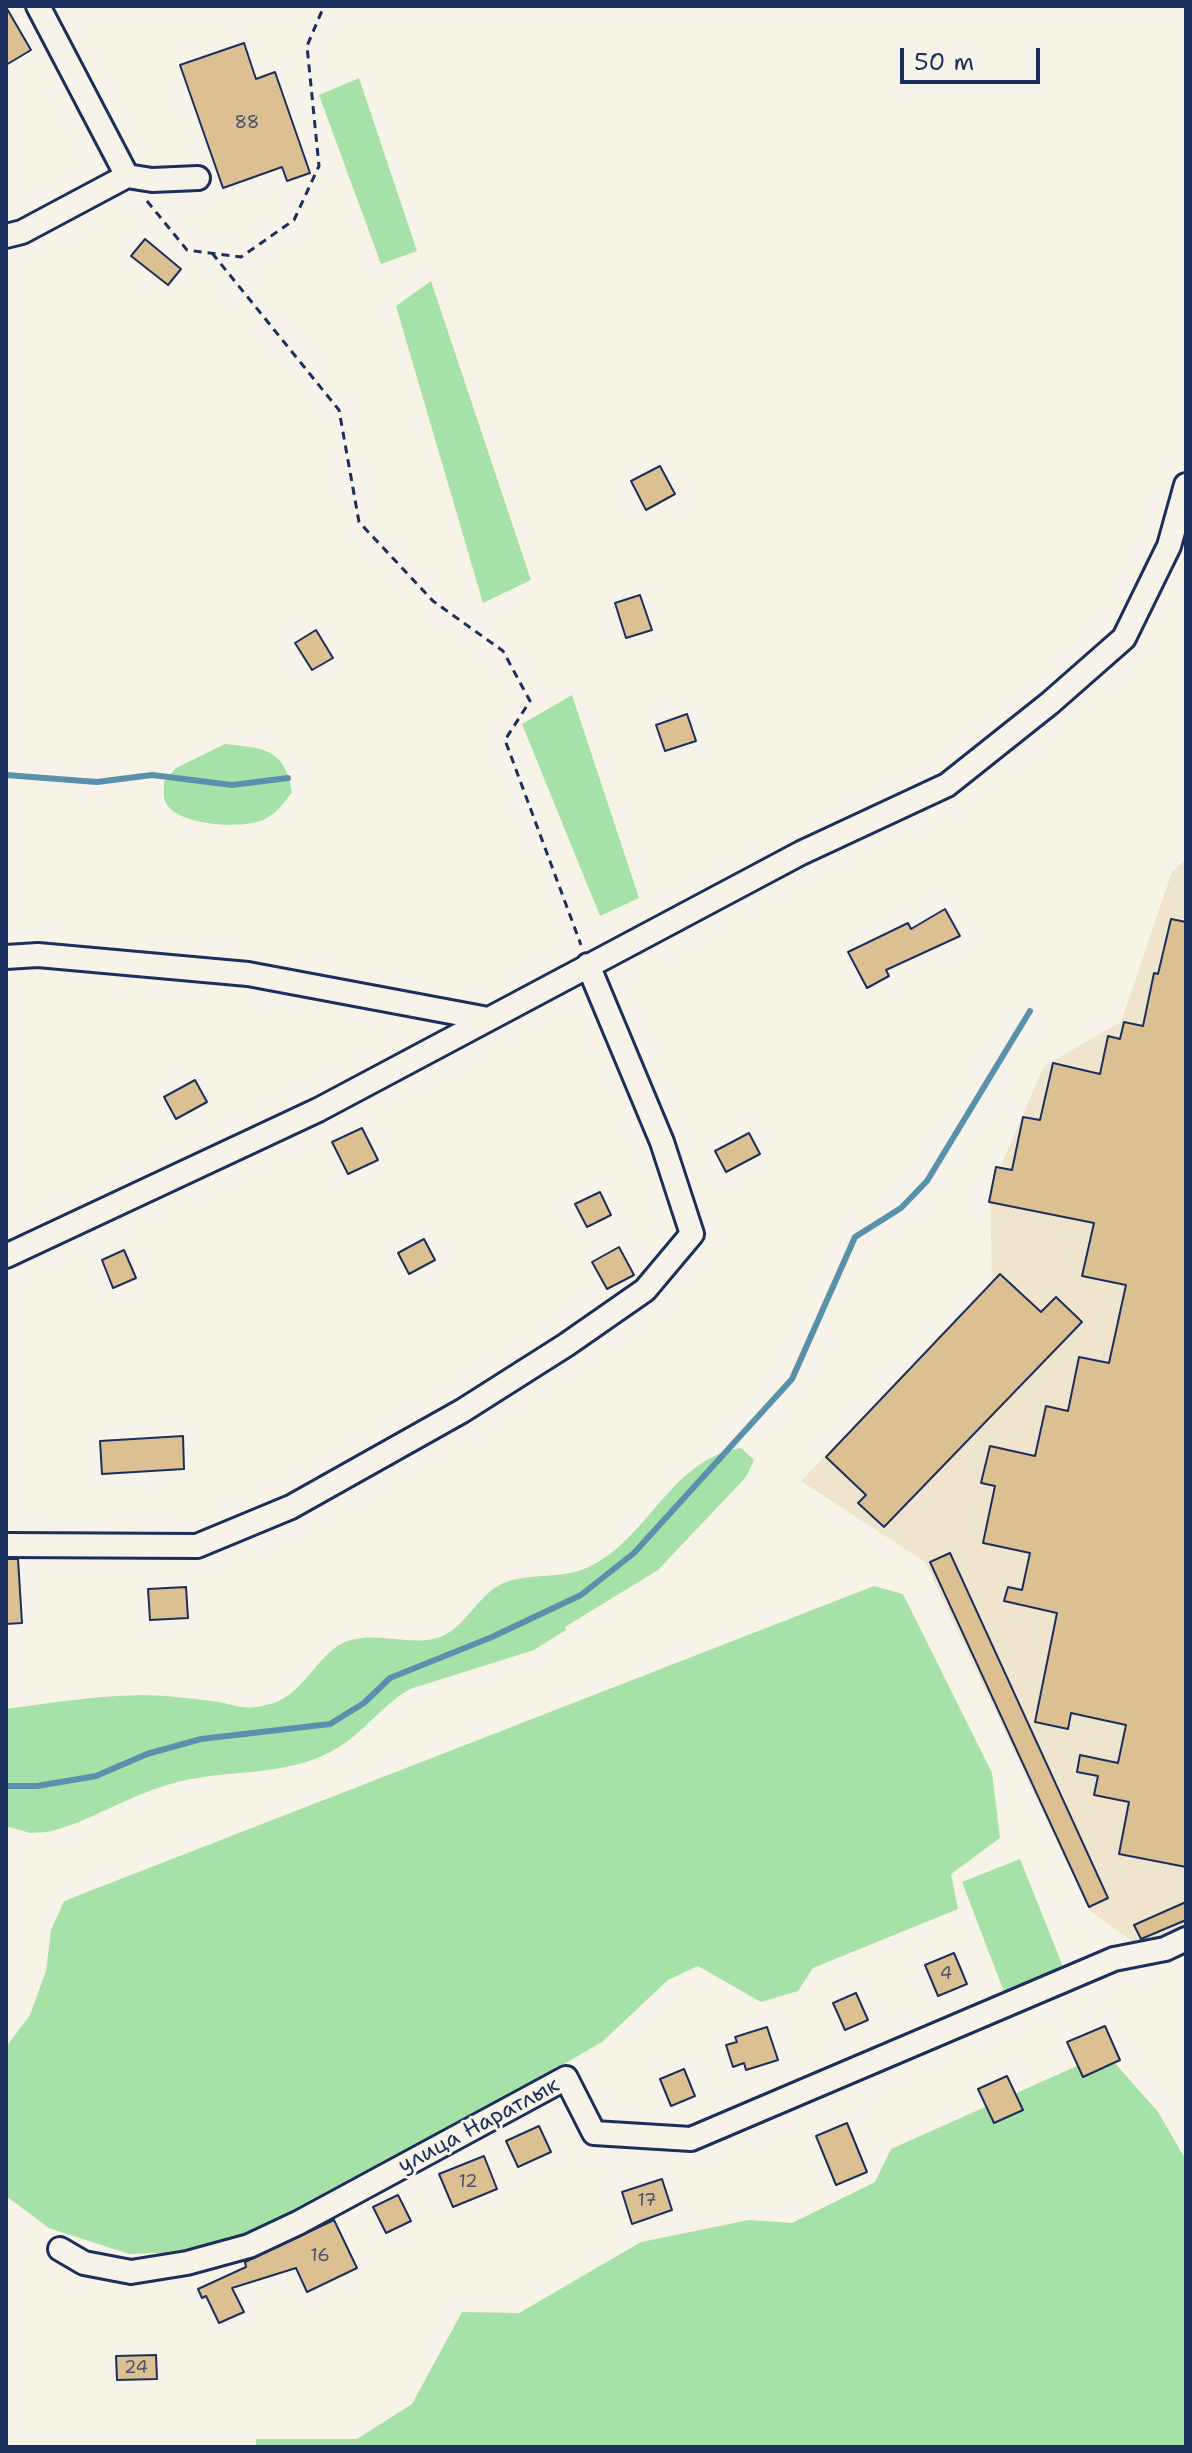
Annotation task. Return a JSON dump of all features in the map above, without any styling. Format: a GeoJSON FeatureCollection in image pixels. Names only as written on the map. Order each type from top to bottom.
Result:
{"type":"FeatureCollection","features":[{"type":"Feature","properties":{"kind":"street"},"geometry":{"type":"LineString","coordinates":[[38,6],[127,176]]}},
{"type":"Feature","properties":{"kind":"street"},"geometry":{"type":"LineString","coordinates":[[6,236],[22,232],[127,176],[152,180],[198,178]]}},
{"type":"Feature","properties":{"kind":"street"},"geometry":{"type":"LineString","coordinates":[[6,1256],[318,1110],[801,853],[947,785],[1039,712],[1124,638],[1169,546],[1186,485]]}},
{"type":"Feature","properties":{"kind":"street"},"geometry":{"type":"LineString","coordinates":[[6,957],[38,955],[248,974],[488,1019]]}},
{"type":"Feature","properties":{"kind":"street"},"geometry":{"type":"LineString","coordinates":[[6,1545],[197,1546],[291,1507],[462,1411],[645,1290],[692,1234],[662,1142],[588,965]]}},
{"type":"Feature","properties":{"kind":"street","name":"улица Наратлык"},"geometry":{"type":"LineString","coordinates":[[60,2249],[84,2263],[131,2272],[187,2263],[249,2246],[298,2223],[566,2078],[594,2133],[691,2139],[1114,1959],[1165,1949],[1186,1939]]}},
{"type":"Feature","properties":{"kind":"path"},"geometry":{"type":"LineString","coordinates":[[147,201],[187,250],[241,257],[294,220],[319,166],[307,46],[324,6]]}},
{"type":"Feature","properties":{"kind":"path"},"geometry":{"type":"LineString","coordinates":[[212,253],[339,410],[359,522],[433,601],[503,651],[530,701],[505,740],[588,965]]}},
{"type":"Feature","properties":{"kind":"shaded area"},"geometry":{"type":"Polygon","coordinates":[[[1186,859],[1186,1924],[1139,1946],[1089,1910],[925,1562],[801,1481],[992,1283],[990,1191],[1044,1066],[1121,1022],[1172,872],[1186,859]]]}},
{"type":"Feature","properties":{"kind":"green space"},"geometry":{"type":"Polygon","coordinates":[[[359,78],[417,251],[381,264],[319,95],[359,78]]]}},
{"type":"Feature","properties":{"kind":"green space"},"geometry":{"type":"Polygon","coordinates":[[[431,281],[531,580],[483,603],[396,306],[431,281]]]}},
{"type":"Feature","properties":{"kind":"green space"},"geometry":{"type":"Polygon","coordinates":[[[572,695],[639,898],[600,916],[522,724],[572,695]]]}},
{"type":"Feature","properties":{"kind":"green space"},"geometry":{"type":"Polygon","coordinates":[[[225,744],[261,749],[284,766],[292,792],[269,817],[242,824],[210,824],[181,816],[165,801],[164,782],[176,768],[225,744]]]}},
{"type":"Feature","properties":{"kind":"green space"},"geometry":{"type":"Polygon","coordinates":[[[741,1448],[754,1460],[746,1477],[658,1570],[565,1627],[566,1630],[534,1650],[410,1689],[348,1741],[319,1757],[298,1764],[167,1785],[48,1832],[30,1833],[6,1826],[6,1709],[139,1695],[245,1707],[282,1700],[301,1684],[325,1656],[343,1643],[365,1638],[422,1640],[443,1636],[503,1583],[570,1573],[604,1559],[694,1468],[716,1455],[741,1448]]]}},
{"type":"Feature","properties":{"kind":"green space"},"geometry":{"type":"Polygon","coordinates":[[[874,1586],[903,1594],[992,1773],[1000,1838],[951,1874],[958,1909],[813,1968],[798,1991],[761,2002],[698,1966],[668,1980],[602,2042],[440,2136],[247,2240],[187,2252],[129,2254],[49,2228],[6,2196],[6,2047],[30,2015],[46,1971],[51,1930],[64,1901],[874,1586]]]}},
{"type":"Feature","properties":{"kind":"green space"},"geometry":{"type":"Polygon","coordinates":[[[1020,1859],[1066,1974],[1006,1997],[962,1882],[1020,1859]]]}},
{"type":"Feature","properties":{"kind":"green space"},"geometry":{"type":"Polygon","coordinates":[[[1106,2053],[1158,2112],[1186,2160],[1186,2447],[256,2447],[256,2439],[357,2439],[412,2404],[462,2312],[519,2313],[641,2242],[749,2220],[792,2223],[875,2182],[891,2149],[1106,2053]]]}},
{"type":"Feature","properties":{"kind":"building"},"geometry":{"type":"Polygon","coordinates":[[[6,7],[31,50],[6,65],[6,7]]]}},
{"type":"Feature","properties":{"kind":"building"},"geometry":{"type":"Polygon","coordinates":[[[244,43],[256,79],[275,72],[310,173],[287,181],[282,167],[223,188],[180,65],[244,43]]]}},
{"type":"Feature","properties":{"kind":"building"},"geometry":{"type":"Polygon","coordinates":[[[145,239],[181,269],[168,285],[131,256],[145,239]]]}},
{"type":"Feature","properties":{"kind":"building"},"geometry":{"type":"Polygon","coordinates":[[[660,466],[675,494],[646,510],[631,481],[660,466]]]}},
{"type":"Feature","properties":{"kind":"building"},"geometry":{"type":"Polygon","coordinates":[[[640,595],[652,630],[626,638],[615,603],[640,595]]]}},
{"type":"Feature","properties":{"kind":"building"},"geometry":{"type":"Polygon","coordinates":[[[316,630],[333,658],[312,670],[295,643],[316,630]]]}},
{"type":"Feature","properties":{"kind":"building"},"geometry":{"type":"Polygon","coordinates":[[[687,714],[696,741],[665,751],[656,725],[687,714]]]}},
{"type":"Feature","properties":{"kind":"building"},"geometry":{"type":"Polygon","coordinates":[[[945,909],[960,936],[886,970],[889,976],[867,988],[848,952],[908,923],[911,929],[945,909]]]}},
{"type":"Feature","properties":{"kind":"building"},"geometry":{"type":"Polygon","coordinates":[[[1171,919],[1186,922],[1186,1867],[1119,1854],[1129,1802],[1094,1795],[1098,1776],[1077,1772],[1080,1755],[1118,1763],[1126,1725],[1071,1713],[1068,1729],[1035,1722],[1057,1613],[1004,1601],[1008,1587],[1022,1590],[1030,1553],[983,1543],[995,1486],[981,1483],[990,1446],[1035,1456],[1046,1406],[1068,1411],[1079,1357],[1109,1363],[1126,1285],[1082,1276],[1094,1223],[989,1202],[996,1167],[1012,1170],[1023,1117],[1040,1120],[1053,1063],[1100,1074],[1108,1036],[1120,1039],[1124,1022],[1143,1026],[1154,973],[1158,974],[1171,919]]]}},
{"type":"Feature","properties":{"kind":"building"},"geometry":{"type":"Polygon","coordinates":[[[195,1080],[207,1102],[176,1119],[164,1097],[195,1080]]]}},
{"type":"Feature","properties":{"kind":"building"},"geometry":{"type":"Polygon","coordinates":[[[362,1128],[378,1160],[348,1174],[332,1142],[362,1128]]]}},
{"type":"Feature","properties":{"kind":"building"},"geometry":{"type":"Polygon","coordinates":[[[749,1133],[760,1154],[726,1172],[715,1151],[749,1133]]]}},
{"type":"Feature","properties":{"kind":"building"},"geometry":{"type":"Polygon","coordinates":[[[600,1192],[611,1215],[587,1227],[575,1204],[600,1192]]]}},
{"type":"Feature","properties":{"kind":"building"},"geometry":{"type":"Polygon","coordinates":[[[424,1239],[435,1260],[409,1274],[398,1253],[424,1239]]]}},
{"type":"Feature","properties":{"kind":"building"},"geometry":{"type":"Polygon","coordinates":[[[619,1247],[634,1275],[607,1289],[592,1262],[619,1247]]]}},
{"type":"Feature","properties":{"kind":"building"},"geometry":{"type":"Polygon","coordinates":[[[124,1250],[136,1278],[113,1288],[102,1260],[124,1250]]]}},
{"type":"Feature","properties":{"kind":"building"},"geometry":{"type":"Polygon","coordinates":[[[1000,1274],[1041,1312],[1056,1297],[1082,1322],[884,1527],[858,1503],[866,1495],[826,1457],[1000,1274]]]}},
{"type":"Feature","properties":{"kind":"building"},"geometry":{"type":"Polygon","coordinates":[[[183,1436],[184,1469],[102,1474],[100,1441],[183,1436]]]}},
{"type":"Feature","properties":{"kind":"building"},"geometry":{"type":"Polygon","coordinates":[[[950,1553],[1108,1898],[1089,1907],[930,1562],[950,1553]]]}},
{"type":"Feature","properties":{"kind":"building"},"geometry":{"type":"Polygon","coordinates":[[[6,1559],[18,1559],[22,1623],[6,1624],[6,1559]]]}},
{"type":"Feature","properties":{"kind":"building"},"geometry":{"type":"Polygon","coordinates":[[[186,1587],[188,1618],[150,1620],[148,1589],[186,1587]]]}},
{"type":"Feature","properties":{"kind":"building"},"geometry":{"type":"Polygon","coordinates":[[[1186,1902],[1186,1920],[1141,1939],[1134,1925],[1186,1902]]]}},
{"type":"Feature","properties":{"kind":"building"},"geometry":{"type":"Polygon","coordinates":[[[954,1953],[967,1984],[938,1996],[925,1965],[954,1953]]]}},
{"type":"Feature","properties":{"kind":"building"},"geometry":{"type":"Polygon","coordinates":[[[856,1993],[868,2020],[845,2030],[833,2003],[856,1993]]]}},
{"type":"Feature","properties":{"kind":"building"},"geometry":{"type":"Polygon","coordinates":[[[1105,2026],[1120,2060],[1083,2077],[1067,2042],[1105,2026]]]}},
{"type":"Feature","properties":{"kind":"building"},"geometry":{"type":"Polygon","coordinates":[[[767,2027],[778,2060],[746,2070],[744,2063],[733,2067],[726,2045],[737,2042],[735,2037],[767,2027]]]}},
{"type":"Feature","properties":{"kind":"building"},"geometry":{"type":"Polygon","coordinates":[[[684,2069],[695,2096],[671,2106],[660,2079],[684,2069]]]}},
{"type":"Feature","properties":{"kind":"building"},"geometry":{"type":"Polygon","coordinates":[[[1007,2076],[1023,2110],[994,2123],[978,2089],[1007,2076]]]}},
{"type":"Feature","properties":{"kind":"building"},"geometry":{"type":"Polygon","coordinates":[[[847,2123],[867,2172],[836,2185],[816,2136],[847,2123]]]}},
{"type":"Feature","properties":{"kind":"building"},"geometry":{"type":"Polygon","coordinates":[[[539,2126],[551,2152],[518,2167],[506,2141],[539,2126]]]}},
{"type":"Feature","properties":{"kind":"building"},"geometry":{"type":"Polygon","coordinates":[[[484,2156],[497,2189],[453,2207],[439,2174],[484,2156]]]}},
{"type":"Feature","properties":{"kind":"building"},"geometry":{"type":"Polygon","coordinates":[[[662,2179],[672,2210],[632,2224],[622,2192],[662,2179]]]}},
{"type":"Feature","properties":{"kind":"building"},"geometry":{"type":"Polygon","coordinates":[[[398,2195],[411,2221],[386,2233],[373,2207],[398,2195]]]}},
{"type":"Feature","properties":{"kind":"building"},"geometry":{"type":"Polygon","coordinates":[[[334,2220],[357,2268],[307,2292],[296,2268],[232,2288],[244,2312],[219,2323],[206,2296],[202,2298],[198,2289],[246,2267],[245,2262],[334,2220]]]}},
{"type":"Feature","properties":{"kind":"building"},"geometry":{"type":"Polygon","coordinates":[[[156,2355],[157,2379],[117,2380],[116,2356],[156,2355]]]}},
{"type":"Feature","properties":{"kind":"waterway"},"geometry":{"type":"LineString","coordinates":[[6,775],[97,782],[152,775],[232,785],[288,778]]}},
{"type":"Feature","properties":{"kind":"waterway"},"geometry":{"type":"LineString","coordinates":[[6,1786],[37,1786],[96,1776],[147,1754],[201,1739],[330,1724],[364,1703],[390,1678],[492,1637],[581,1595],[634,1553],[792,1379],[855,1237],[901,1208],[927,1181],[1030,1011]]}}]}
